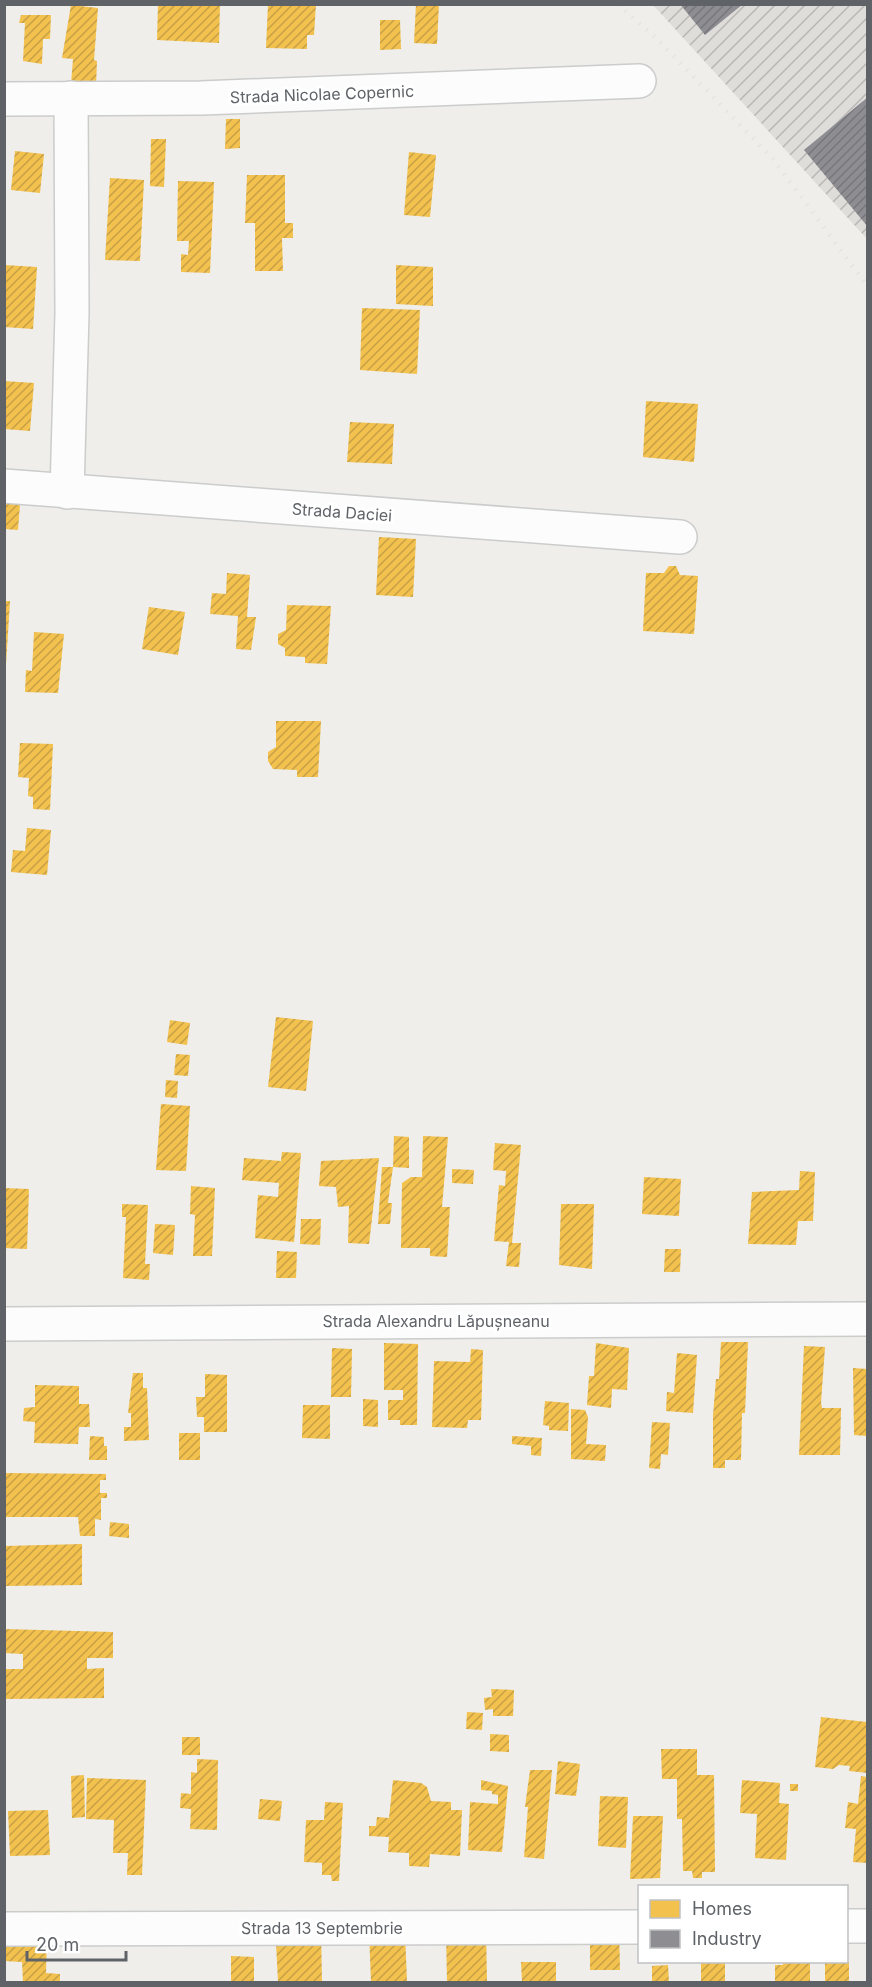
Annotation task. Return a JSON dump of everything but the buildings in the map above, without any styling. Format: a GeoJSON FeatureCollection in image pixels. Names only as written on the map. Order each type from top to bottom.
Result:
{"type":"FeatureCollection","features":[{"type":"Feature","properties":{"kind":"street","name":"Strada Nicolae Copernic"},"geometry":{"type":"LineString","coordinates":[[4,99],[201,98],[639,81]]}},
{"type":"Feature","properties":{"kind":"street"},"geometry":{"type":"LineString","coordinates":[[67,492],[72,313],[71,98]]}},
{"type":"Feature","properties":{"kind":"street","name":"Strada Daciei"},"geometry":{"type":"LineString","coordinates":[[4,486],[680,537]]}},
{"type":"Feature","properties":{"kind":"street","name":"Strada Alexandru Lăpușneanu"},"geometry":{"type":"LineString","coordinates":[[4,1324],[867,1319]]}},
{"type":"Feature","properties":{"kind":"street"},"geometry":{"type":"LineString","coordinates":[[848,1926],[867,1926]]}},
{"type":"Feature","properties":{"kind":"street","name":"Strada 13 Septembrie"},"geometry":{"type":"LineString","coordinates":[[4,1929],[638,1927]]}},
{"type":"Feature","properties":{"kind":"shaded area"},"geometry":{"type":"Polygon","coordinates":[[[653,5],[867,5],[867,239],[653,5]]]}},
{"type":"Feature","properties":{"kind":"railway"},"geometry":{"type":"LineString","coordinates":[[618,4],[655,37],[773,159],[868,287]]}}]}
